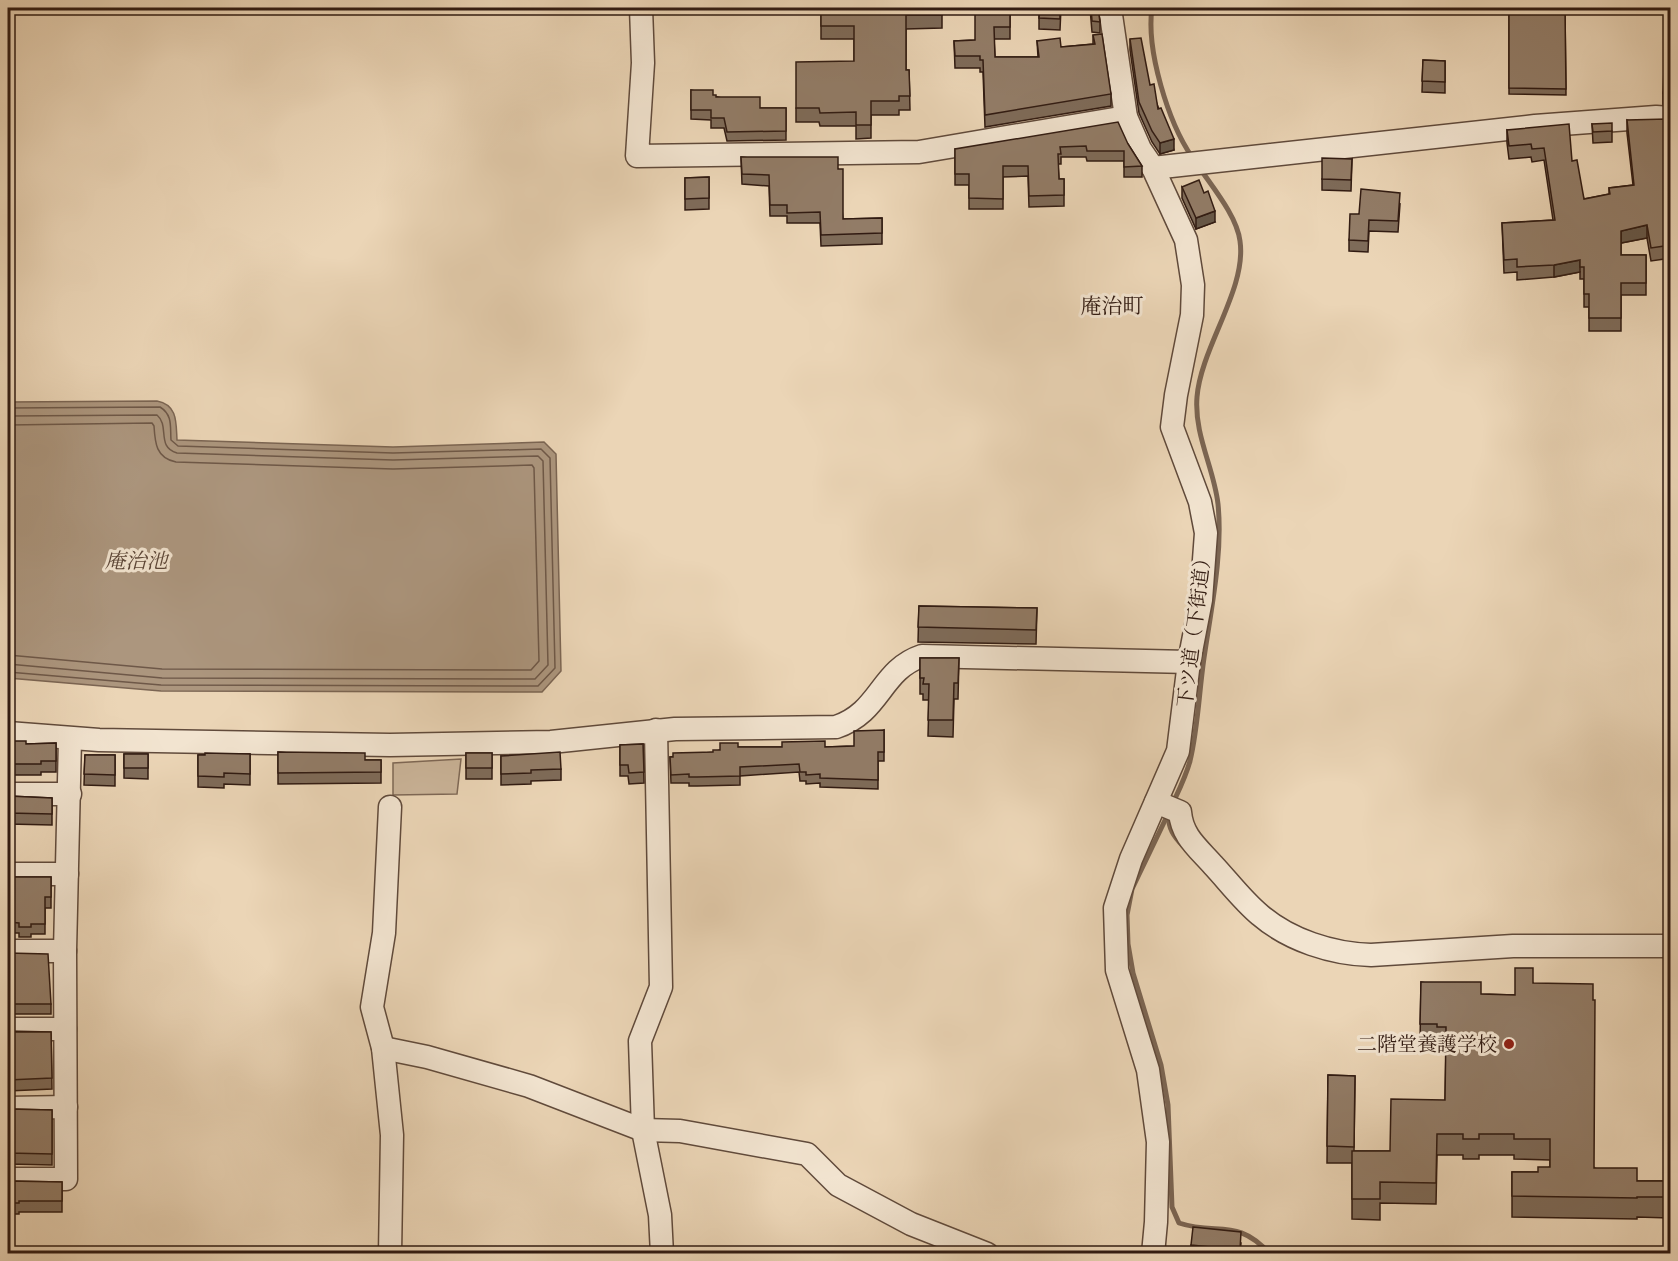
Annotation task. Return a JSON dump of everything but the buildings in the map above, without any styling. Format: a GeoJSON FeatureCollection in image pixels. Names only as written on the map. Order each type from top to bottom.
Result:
{"type":"FeatureCollection","features":[{"type":"Feature","properties":{"kind":"street"},"geometry":{"type":"LineString","coordinates":[[641,8],[643,63],[637,156],[919,153],[1126,117]]}},
{"type":"Feature","properties":{"kind":"street","name":"下ツ道（下街道）"},"geometry":{"type":"LineString","coordinates":[[1110,8],[1126,117],[1140,149],[1153,168],[1186,240],[1193,285],[1192,315],[1172,427],[1200,502],[1206,533],[1201,600],[1188,662],[1178,751],[1131,859],[1115,908],[1117,970],[1148,1070],[1158,1142],[1153,1254]]}},
{"type":"Feature","properties":{"kind":"street"},"geometry":{"type":"LineString","coordinates":[[1153,168],[1535,126],[1656,117],[1671,118]]}},
{"type":"Feature","properties":{"kind":"street"},"geometry":{"type":"LineString","coordinates":[[8,733],[70,739],[412,745],[551,742],[656,730],[836,727],[852,722],[865,711],[897,669],[908,661],[922,656],[1188,662]]}},
{"type":"Feature","properties":{"kind":"street"},"geometry":{"type":"LineString","coordinates":[[656,730],[661,987],[640,1041],[643,1130],[660,1215],[662,1254]]}},
{"type":"Feature","properties":{"kind":"street"},"geometry":{"type":"LineString","coordinates":[[8,1179],[66,1179],[65,951],[70,739]]}},
{"type":"Feature","properties":{"kind":"street"},"geometry":{"type":"LineString","coordinates":[[8,794],[70,794]]}},
{"type":"Feature","properties":{"kind":"street"},"geometry":{"type":"LineString","coordinates":[[1156,802],[1180,812],[1181,824],[1189,839],[1258,914],[1289,935],[1336,951],[1371,955],[1514,946],[1671,946]]}},
{"type":"Feature","properties":{"kind":"street"},"geometry":{"type":"LineString","coordinates":[[390,807],[384,933],[372,1007],[383,1048],[392,1135],[390,1254]]}},
{"type":"Feature","properties":{"kind":"street"},"geometry":{"type":"LineString","coordinates":[[8,874],[67,874]]}},
{"type":"Feature","properties":{"kind":"street"},"geometry":{"type":"LineString","coordinates":[[8,951],[65,951]]}},
{"type":"Feature","properties":{"kind":"street"},"geometry":{"type":"LineString","coordinates":[[8,1029],[65,1029]]}},
{"type":"Feature","properties":{"kind":"street"},"geometry":{"type":"LineString","coordinates":[[383,1048],[427,1057],[530,1086],[643,1130],[680,1131],[807,1154],[838,1185],[911,1224],[987,1254]]}},
{"type":"Feature","properties":{"kind":"street"},"geometry":{"type":"LineString","coordinates":[[8,1108],[66,1107]]}},
{"type":"Feature","properties":{"kind":"shaded area"},"geometry":{"type":"Polygon","coordinates":[[[461,759],[457,794],[393,795],[393,763],[461,759]]]}},
{"type":"Feature","properties":{"kind":"water","name":"庵治池"},"geometry":{"type":"Polygon","coordinates":[[[157,401],[169,406],[172,411],[176,421],[177,440],[393,447],[544,442],[556,454],[561,671],[542,692],[161,691],[8,678],[8,402],[157,401]]]}},
{"type":"Feature","properties":{"kind":"waterway"},"geometry":{"type":"LineString","coordinates":[[1152,8],[1152,44],[1161,85],[1175,125],[1192,157]]}},
{"type":"Feature","properties":{"kind":"waterway"},"geometry":{"type":"LineString","coordinates":[[1173,803],[1193,748],[1216,581],[1219,542],[1218,504],[1198,425],[1197,397],[1206,358],[1237,279],[1240,259],[1240,241],[1234,222],[1201,170]]}},
{"type":"Feature","properties":{"kind":"waterway"},"geometry":{"type":"LineString","coordinates":[[1169,812],[1132,889],[1127,915],[1128,944],[1133,973],[1161,1065],[1168,1105],[1172,1207],[1179,1223],[1193,1227],[1237,1231],[1247,1235],[1270,1254]]}},
{"type":"Feature","properties":{"kind":"waterway"},"geometry":{"type":"LineString","coordinates":[[1168,815],[1172,832],[1183,846]]}},
{"type":"Feature","properties":{"kind":"place","name":"二階堂養護学校"},"geometry":{"type":"Point","coordinates":[1509,1044]}},
{"type":"Feature","properties":{"kind":"district","name":"庵治町"},"geometry":{"type":"Point","coordinates":[1112,306]}}]}
